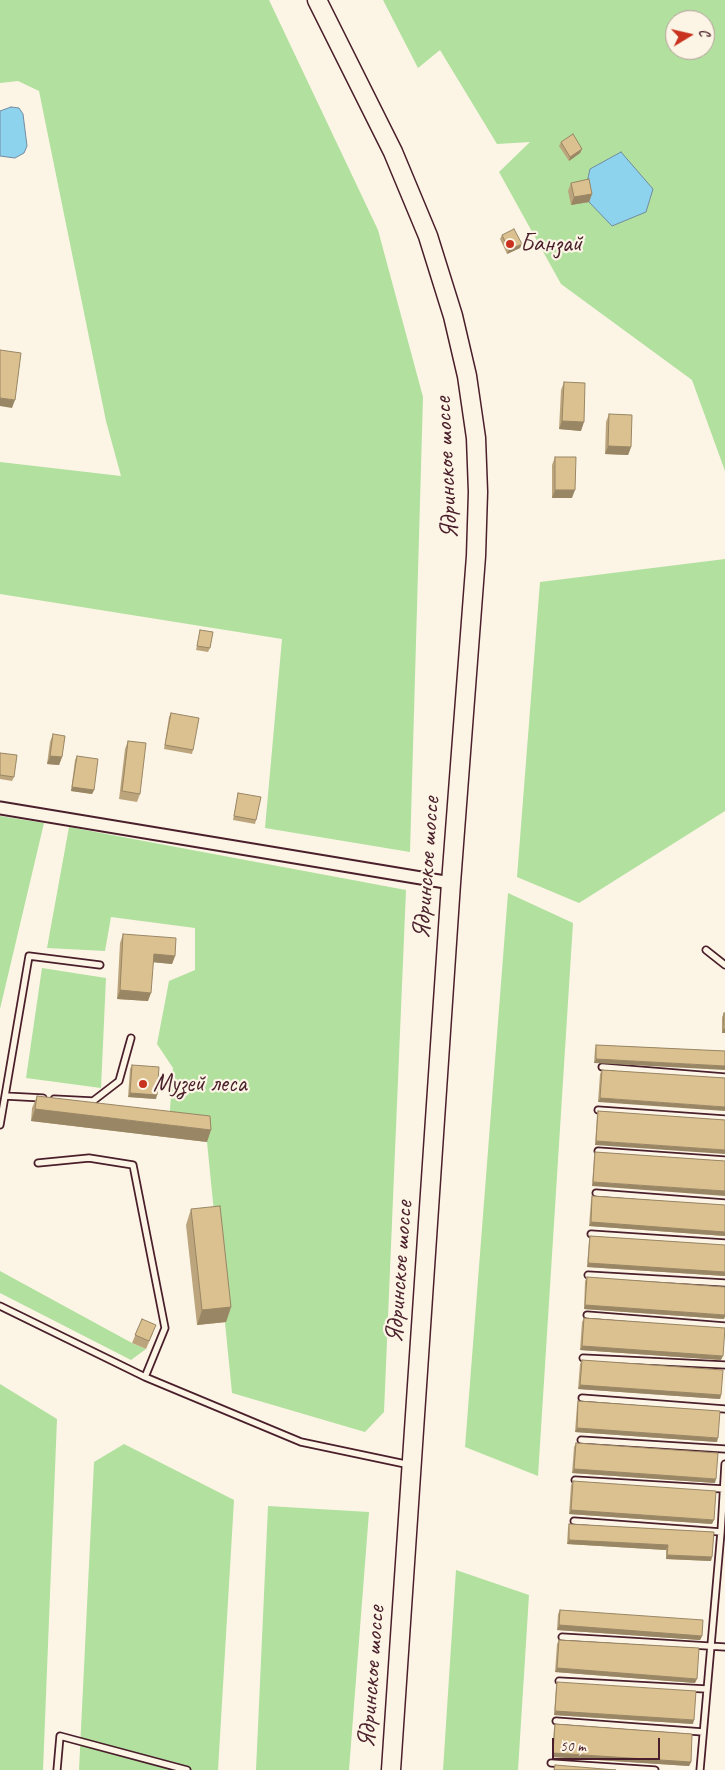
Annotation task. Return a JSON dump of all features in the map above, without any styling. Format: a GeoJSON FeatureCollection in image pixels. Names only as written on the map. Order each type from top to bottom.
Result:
{"type":"FeatureCollection","features":[{"type":"Feature","properties":{"kind":"main road","name":"Ядринское шоссе"},"geometry":{"type":"LineString","coordinates":[[317,0],[393,152],[428,236],[453,316],[467,376],[476,438],[478,492],[477,547],[451,884],[391,1770]]}},
{"type":"Feature","properties":{"kind":"street"},"geometry":{"type":"LineString","coordinates":[[0,808],[451,884]]}},
{"type":"Feature","properties":{"kind":"lane"},"geometry":{"type":"LineString","coordinates":[[706,950],[725,965]]}},
{"type":"Feature","properties":{"kind":"lane"},"geometry":{"type":"LineString","coordinates":[[0,1125],[29,956],[100,965]]}},
{"type":"Feature","properties":{"kind":"lane"},"geometry":{"type":"LineString","coordinates":[[5,1096],[93,1101],[119,1081],[131,1038]]}},
{"type":"Feature","properties":{"kind":"lane"},"geometry":{"type":"LineString","coordinates":[[602,1067],[725,1077]]}},
{"type":"Feature","properties":{"kind":"lane"},"geometry":{"type":"LineString","coordinates":[[598,1110],[725,1118]]}},
{"type":"Feature","properties":{"kind":"lane"},"geometry":{"type":"LineString","coordinates":[[598,1150],[725,1160]]}},
{"type":"Feature","properties":{"kind":"lane"},"geometry":{"type":"LineString","coordinates":[[38,1163],[89,1158],[133,1165],[164,1328],[145,1377]]}},
{"type":"Feature","properties":{"kind":"lane"},"geometry":{"type":"LineString","coordinates":[[596,1194],[725,1203]]}},
{"type":"Feature","properties":{"kind":"lane"},"geometry":{"type":"LineString","coordinates":[[591,1234],[725,1243]]}},
{"type":"Feature","properties":{"kind":"lane"},"geometry":{"type":"LineString","coordinates":[[588,1275],[725,1283]]}},
{"type":"Feature","properties":{"kind":"lane"},"geometry":{"type":"LineString","coordinates":[[0,1306],[145,1377],[301,1442],[412,1466]]}},
{"type":"Feature","properties":{"kind":"lane"},"geometry":{"type":"LineString","coordinates":[[587,1315],[725,1326]]}},
{"type":"Feature","properties":{"kind":"lane"},"geometry":{"type":"LineString","coordinates":[[583,1358],[725,1365]]}},
{"type":"Feature","properties":{"kind":"lane"},"geometry":{"type":"LineString","coordinates":[[582,1398],[725,1409]]}},
{"type":"Feature","properties":{"kind":"lane"},"geometry":{"type":"LineString","coordinates":[[581,1440],[725,1449]]}},
{"type":"Feature","properties":{"kind":"lane"},"geometry":{"type":"LineString","coordinates":[[700,1770],[721,1532],[725,1464]]}},
{"type":"Feature","properties":{"kind":"lane"},"geometry":{"type":"LineString","coordinates":[[575,1480],[724,1489]]}},
{"type":"Feature","properties":{"kind":"lane"},"geometry":{"type":"LineString","coordinates":[[574,1522],[721,1532]]}},
{"type":"Feature","properties":{"kind":"lane"},"geometry":{"type":"LineString","coordinates":[[562,1637],[725,1647]]}},
{"type":"Feature","properties":{"kind":"lane"},"geometry":{"type":"LineString","coordinates":[[559,1680],[706,1689]]}},
{"type":"Feature","properties":{"kind":"lane"},"geometry":{"type":"LineString","coordinates":[[556,1721],[703,1732]]}},
{"type":"Feature","properties":{"kind":"lane"},"geometry":{"type":"LineString","coordinates":[[57,1770],[60,1736],[187,1770]]}},
{"type":"Feature","properties":{"kind":"lane"},"geometry":{"type":"LineString","coordinates":[[551,1763],[655,1770]]}},
{"type":"Feature","properties":{"kind":"green space"},"geometry":{"type":"Polygon","coordinates":[[[0,0],[269,0],[378,230],[423,397],[410,852],[265,828],[282,639],[0,594],[0,462],[121,476],[106,421],[39,91],[18,81],[0,83],[0,0]]]}},
{"type":"Feature","properties":{"kind":"green space"},"geometry":{"type":"Polygon","coordinates":[[[383,0],[725,0],[725,471],[692,380],[561,284],[499,172],[530,142],[497,144],[440,50],[418,68],[383,0]]]}},
{"type":"Feature","properties":{"kind":"green space"},"geometry":{"type":"Polygon","coordinates":[[[725,559],[725,811],[579,903],[517,877],[540,582],[725,559]]]}},
{"type":"Feature","properties":{"kind":"green space"},"geometry":{"type":"Polygon","coordinates":[[[0,816],[44,823],[0,1009],[0,816]]]}},
{"type":"Feature","properties":{"kind":"green space"},"geometry":{"type":"Polygon","coordinates":[[[69,827],[406,890],[384,1412],[365,1432],[232,1393],[207,1142],[169,1123],[173,1068],[157,1044],[169,981],[195,970],[195,928],[111,917],[105,951],[47,948],[69,827]]]}},
{"type":"Feature","properties":{"kind":"green space"},"geometry":{"type":"Polygon","coordinates":[[[508,893],[573,923],[538,1476],[465,1447],[508,893]]]}},
{"type":"Feature","properties":{"kind":"green space"},"geometry":{"type":"Polygon","coordinates":[[[42,968],[106,978],[101,1088],[26,1078],[42,968]]]}},
{"type":"Feature","properties":{"kind":"green space"},"geometry":{"type":"Polygon","coordinates":[[[0,1271],[146,1349],[131,1360],[0,1293],[0,1271]]]}},
{"type":"Feature","properties":{"kind":"green space"},"geometry":{"type":"Polygon","coordinates":[[[0,1384],[57,1419],[43,1770],[0,1770],[0,1384]]]}},
{"type":"Feature","properties":{"kind":"green space"},"geometry":{"type":"Polygon","coordinates":[[[124,1444],[234,1500],[218,1770],[79,1770],[94,1462],[124,1444]]]}},
{"type":"Feature","properties":{"kind":"green space"},"geometry":{"type":"Polygon","coordinates":[[[268,1506],[369,1512],[349,1770],[256,1770],[268,1506]]]}},
{"type":"Feature","properties":{"kind":"green space"},"geometry":{"type":"Polygon","coordinates":[[[456,1570],[529,1595],[518,1770],[443,1770],[456,1570]]]}},
{"type":"Feature","properties":{"kind":"water"},"geometry":{"type":"Polygon","coordinates":[[[11,107],[19,108],[23,114],[27,146],[24,153],[15,158],[0,156],[0,111],[11,107]]]}},
{"type":"Feature","properties":{"kind":"water"},"geometry":{"type":"Polygon","coordinates":[[[621,152],[653,189],[646,212],[612,226],[589,202],[586,187],[590,169],[621,152]]]}},
{"type":"Feature","properties":{"kind":"building"},"geometry":{"type":"Polygon","coordinates":[[[573,134],[582,149],[570,157],[561,142],[573,134]]]}},
{"type":"Feature","properties":{"kind":"building"},"geometry":{"type":"Polygon","coordinates":[[[589,179],[592,194],[574,197],[571,183],[589,179]]]}},
{"type":"Feature","properties":{"kind":"building","name":"Банзай"},"geometry":{"type":"Polygon","coordinates":[[[514,229],[522,244],[509,250],[502,235],[514,229]]]}},
{"type":"Feature","properties":{"kind":"building"},"geometry":{"type":"Polygon","coordinates":[[[0,350],[21,353],[15,400],[0,398],[0,350]]]}},
{"type":"Feature","properties":{"kind":"building"},"geometry":{"type":"Polygon","coordinates":[[[564,382],[585,383],[584,422],[562,421],[564,382]]]}},
{"type":"Feature","properties":{"kind":"building"},"geometry":{"type":"Polygon","coordinates":[[[609,414],[632,415],[631,447],[608,446],[609,414]]]}},
{"type":"Feature","properties":{"kind":"building"},"geometry":{"type":"Polygon","coordinates":[[[555,457],[576,457],[575,490],[555,490],[555,457]]]}},
{"type":"Feature","properties":{"kind":"building"},"geometry":{"type":"Polygon","coordinates":[[[200,630],[213,632],[210,648],[197,646],[200,630]]]}},
{"type":"Feature","properties":{"kind":"building"},"geometry":{"type":"Polygon","coordinates":[[[171,713],[199,718],[193,750],[165,745],[171,713]]]}},
{"type":"Feature","properties":{"kind":"building"},"geometry":{"type":"Polygon","coordinates":[[[53,734],[65,736],[62,757],[50,756],[53,734]]]}},
{"type":"Feature","properties":{"kind":"building"},"geometry":{"type":"Polygon","coordinates":[[[128,741],[146,743],[140,794],[122,791],[128,741]]]}},
{"type":"Feature","properties":{"kind":"building"},"geometry":{"type":"Polygon","coordinates":[[[0,753],[17,755],[14,777],[0,775],[0,753]]]}},
{"type":"Feature","properties":{"kind":"building"},"geometry":{"type":"Polygon","coordinates":[[[77,756],[98,759],[94,790],[72,787],[77,756]]]}},
{"type":"Feature","properties":{"kind":"building"},"geometry":{"type":"Polygon","coordinates":[[[238,793],[261,797],[256,820],[234,816],[238,793]]]}},
{"type":"Feature","properties":{"kind":"building"},"geometry":{"type":"Polygon","coordinates":[[[123,934],[176,938],[175,956],[154,954],[151,993],[120,990],[123,934]]]}},
{"type":"Feature","properties":{"kind":"building"},"geometry":{"type":"Polygon","coordinates":[[[724,1013],[725,1029],[723,1029],[724,1013]]]}},
{"type":"Feature","properties":{"kind":"building"},"geometry":{"type":"Polygon","coordinates":[[[596,1045],[725,1051],[725,1066],[596,1059],[596,1045]]]}},
{"type":"Feature","properties":{"kind":"building","name":"Музей леса"},"geometry":{"type":"Polygon","coordinates":[[[132,1065],[159,1067],[157,1095],[130,1093],[132,1065]]]}},
{"type":"Feature","properties":{"kind":"building"},"geometry":{"type":"Polygon","coordinates":[[[602,1070],[725,1078],[725,1107],[600,1098],[602,1070]]]}},
{"type":"Feature","properties":{"kind":"building"},"geometry":{"type":"Polygon","coordinates":[[[37,1096],[210,1116],[211,1130],[35,1109],[37,1096]]]}},
{"type":"Feature","properties":{"kind":"building"},"geometry":{"type":"Polygon","coordinates":[[[598,1111],[725,1120],[725,1150],[596,1141],[598,1111]]]}},
{"type":"Feature","properties":{"kind":"building"},"geometry":{"type":"Polygon","coordinates":[[[595,1152],[725,1161],[725,1191],[593,1182],[595,1152]]]}},
{"type":"Feature","properties":{"kind":"building"},"geometry":{"type":"Polygon","coordinates":[[[592,1196],[725,1205],[725,1232],[591,1222],[592,1196]]]}},
{"type":"Feature","properties":{"kind":"building"},"geometry":{"type":"Polygon","coordinates":[[[220,1206],[231,1307],[202,1310],[191,1209],[220,1206]]]}},
{"type":"Feature","properties":{"kind":"building"},"geometry":{"type":"Polygon","coordinates":[[[590,1236],[725,1245],[725,1272],[588,1263],[590,1236]]]}},
{"type":"Feature","properties":{"kind":"building"},"geometry":{"type":"Polygon","coordinates":[[[587,1277],[725,1287],[725,1315],[585,1305],[587,1277]]]}},
{"type":"Feature","properties":{"kind":"building"},"geometry":{"type":"Polygon","coordinates":[[[584,1318],[725,1328],[723,1356],[582,1346],[584,1318]]]}},
{"type":"Feature","properties":{"kind":"building"},"geometry":{"type":"Polygon","coordinates":[[[142,1319],[156,1325],[149,1341],[135,1335],[142,1319]]]}},
{"type":"Feature","properties":{"kind":"building"},"geometry":{"type":"Polygon","coordinates":[[[582,1360],[723,1370],[721,1395],[580,1385],[582,1360]]]}},
{"type":"Feature","properties":{"kind":"building"},"geometry":{"type":"Polygon","coordinates":[[[578,1401],[720,1411],[718,1438],[577,1428],[578,1401]]]}},
{"type":"Feature","properties":{"kind":"building"},"geometry":{"type":"Polygon","coordinates":[[[576,1443],[718,1453],[716,1479],[574,1469],[576,1443]]]}},
{"type":"Feature","properties":{"kind":"building"},"geometry":{"type":"Polygon","coordinates":[[[573,1481],[716,1491],[714,1520],[571,1510],[573,1481]]]}},
{"type":"Feature","properties":{"kind":"building"},"geometry":{"type":"Polygon","coordinates":[[[569,1524],[714,1532],[712,1557],[667,1555],[668,1545],[569,1540],[569,1524]]]}},
{"type":"Feature","properties":{"kind":"building"},"geometry":{"type":"Polygon","coordinates":[[[560,1610],[703,1620],[702,1636],[559,1625],[560,1610]]]}},
{"type":"Feature","properties":{"kind":"building"},"geometry":{"type":"Polygon","coordinates":[[[559,1640],[699,1648],[697,1679],[557,1668],[559,1640]]]}},
{"type":"Feature","properties":{"kind":"building"},"geometry":{"type":"Polygon","coordinates":[[[557,1682],[696,1691],[694,1720],[555,1711],[557,1682]]]}},
{"type":"Feature","properties":{"kind":"building"},"geometry":{"type":"Polygon","coordinates":[[[555,1724],[692,1734],[691,1762],[553,1753],[555,1724]]]}},
{"type":"Feature","properties":{"kind":"building"},"geometry":{"type":"Polygon","coordinates":[[[555,1765],[616,1770],[554,1770],[555,1765]]]}},
{"type":"Feature","properties":{"kind":"place","name":"Банзай"},"geometry":{"type":"Point","coordinates":[510,244]}},
{"type":"Feature","properties":{"kind":"place","name":"Музей леса"},"geometry":{"type":"Point","coordinates":[143,1084]}}]}
